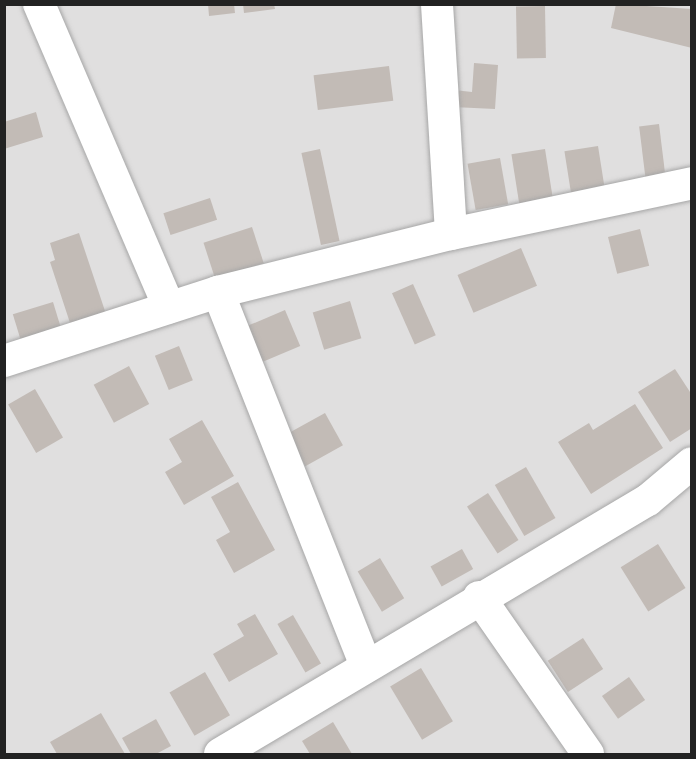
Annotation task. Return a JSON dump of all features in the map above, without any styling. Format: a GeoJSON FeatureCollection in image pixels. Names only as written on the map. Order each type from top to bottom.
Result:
{"type":"FeatureCollection","features":[{"type":"Feature","properties":{"kind":"street"},"geometry":{"type":"LineString","coordinates":[[39,4],[169,307]]}},
{"type":"Feature","properties":{"kind":"street"},"geometry":{"type":"LineString","coordinates":[[437,4],[450,234]]}},
{"type":"Feature","properties":{"kind":"street"},"geometry":{"type":"LineString","coordinates":[[4,361],[218,292],[450,234],[692,183]]}},
{"type":"Feature","properties":{"kind":"street"},"geometry":{"type":"LineString","coordinates":[[218,292],[364,664]]}},
{"type":"Feature","properties":{"kind":"street"},"geometry":{"type":"LineString","coordinates":[[220,754],[364,664],[648,500],[692,463]]}},
{"type":"Feature","properties":{"kind":"street"},"geometry":{"type":"LineString","coordinates":[[479,597],[588,754]]}},
{"type":"Feature","properties":{"kind":"shaded area"},"geometry":{"type":"Polygon","coordinates":[[[5,5],[691,5],[691,754],[5,754],[5,5]]]}},
{"type":"Feature","properties":{"kind":"building"},"geometry":{"type":"Polygon","coordinates":[[[208,4],[234,4],[235,13],[209,16],[208,4]]]}},
{"type":"Feature","properties":{"kind":"building"},"geometry":{"type":"Polygon","coordinates":[[[243,4],[274,4],[275,9],[244,13],[243,4]]]}},
{"type":"Feature","properties":{"kind":"building"},"geometry":{"type":"Polygon","coordinates":[[[616,4],[692,9],[692,48],[611,28],[616,4]]]}},
{"type":"Feature","properties":{"kind":"building"},"geometry":{"type":"Polygon","coordinates":[[[545,6],[546,58],[517,58],[516,7],[545,6]]]}},
{"type":"Feature","properties":{"kind":"building"},"geometry":{"type":"Polygon","coordinates":[[[474,63],[498,65],[495,109],[453,107],[454,90],[472,92],[474,63]]]}},
{"type":"Feature","properties":{"kind":"building"},"geometry":{"type":"Polygon","coordinates":[[[389,66],[393,101],[318,110],[314,75],[389,66]]]}},
{"type":"Feature","properties":{"kind":"building"},"geometry":{"type":"Polygon","coordinates":[[[36,112],[43,137],[4,149],[4,122],[36,112]]]}},
{"type":"Feature","properties":{"kind":"building"},"geometry":{"type":"Polygon","coordinates":[[[659,124],[666,180],[646,182],[639,126],[659,124]]]}},
{"type":"Feature","properties":{"kind":"building"},"geometry":{"type":"Polygon","coordinates":[[[598,146],[605,192],[572,198],[564,151],[598,146]]]}},
{"type":"Feature","properties":{"kind":"building"},"geometry":{"type":"Polygon","coordinates":[[[320,149],[340,241],[321,245],[301,153],[320,149]]]}},
{"type":"Feature","properties":{"kind":"building"},"geometry":{"type":"Polygon","coordinates":[[[545,149],[553,200],[520,206],[511,154],[545,149]]]}},
{"type":"Feature","properties":{"kind":"building"},"geometry":{"type":"Polygon","coordinates":[[[500,158],[508,204],[476,210],[468,164],[500,158]]]}},
{"type":"Feature","properties":{"kind":"building"},"geometry":{"type":"Polygon","coordinates":[[[210,198],[217,220],[171,235],[163,213],[210,198]]]}},
{"type":"Feature","properties":{"kind":"building"},"geometry":{"type":"Polygon","coordinates":[[[252,227],[264,263],[215,279],[203,243],[252,227]]]}},
{"type":"Feature","properties":{"kind":"building"},"geometry":{"type":"Polygon","coordinates":[[[640,229],[649,266],[617,274],[608,237],[640,229]]]}},
{"type":"Feature","properties":{"kind":"building"},"geometry":{"type":"Polygon","coordinates":[[[79,233],[106,314],[71,326],[50,262],[55,260],[50,243],[79,233]]]}},
{"type":"Feature","properties":{"kind":"building"},"geometry":{"type":"Polygon","coordinates":[[[521,248],[537,286],[474,313],[457,275],[521,248]]]}},
{"type":"Feature","properties":{"kind":"building"},"geometry":{"type":"Polygon","coordinates":[[[413,284],[436,335],[415,345],[392,293],[413,284]]]}},
{"type":"Feature","properties":{"kind":"building"},"geometry":{"type":"Polygon","coordinates":[[[350,301],[361,338],[324,350],[313,312],[350,301]]]}},
{"type":"Feature","properties":{"kind":"building"},"geometry":{"type":"Polygon","coordinates":[[[53,302],[62,331],[22,343],[13,314],[53,302]]]}},
{"type":"Feature","properties":{"kind":"building"},"geometry":{"type":"Polygon","coordinates":[[[285,310],[300,346],[257,364],[242,328],[285,310]]]}},
{"type":"Feature","properties":{"kind":"building"},"geometry":{"type":"Polygon","coordinates":[[[179,346],[193,380],[169,390],[155,356],[179,346]]]}},
{"type":"Feature","properties":{"kind":"building"},"geometry":{"type":"Polygon","coordinates":[[[129,366],[149,404],[114,423],[94,385],[129,366]]]}},
{"type":"Feature","properties":{"kind":"building"},"geometry":{"type":"Polygon","coordinates":[[[675,369],[692,395],[692,428],[670,442],[638,392],[675,369]]]}},
{"type":"Feature","properties":{"kind":"building"},"geometry":{"type":"Polygon","coordinates":[[[35,389],[63,437],[36,453],[8,404],[35,389]]]}},
{"type":"Feature","properties":{"kind":"building"},"geometry":{"type":"Polygon","coordinates":[[[635,404],[663,448],[591,494],[558,442],[589,423],[593,430],[635,404]]]}},
{"type":"Feature","properties":{"kind":"building"},"geometry":{"type":"Polygon","coordinates":[[[325,413],[343,445],[305,466],[287,434],[325,413]]]}},
{"type":"Feature","properties":{"kind":"building"},"geometry":{"type":"Polygon","coordinates":[[[202,420],[234,476],[184,505],[165,472],[182,462],[169,439],[202,420]]]}},
{"type":"Feature","properties":{"kind":"building"},"geometry":{"type":"Polygon","coordinates":[[[526,467],[556,518],[524,536],[495,485],[526,467]]]}},
{"type":"Feature","properties":{"kind":"building"},"geometry":{"type":"Polygon","coordinates":[[[238,482],[275,550],[234,573],[216,540],[230,532],[211,497],[238,482]]]}},
{"type":"Feature","properties":{"kind":"building"},"geometry":{"type":"Polygon","coordinates":[[[488,493],[518,540],[498,554],[467,507],[488,493]]]}},
{"type":"Feature","properties":{"kind":"building"},"geometry":{"type":"Polygon","coordinates":[[[658,544],[686,588],[648,611],[621,567],[658,544]]]}},
{"type":"Feature","properties":{"kind":"building"},"geometry":{"type":"Polygon","coordinates":[[[462,549],[473,569],[442,587],[431,566],[462,549]]]}},
{"type":"Feature","properties":{"kind":"building"},"geometry":{"type":"Polygon","coordinates":[[[380,558],[404,598],[382,612],[358,571],[380,558]]]}},
{"type":"Feature","properties":{"kind":"building"},"geometry":{"type":"Polygon","coordinates":[[[255,614],[278,654],[229,682],[213,654],[244,636],[237,624],[255,614]]]}},
{"type":"Feature","properties":{"kind":"building"},"geometry":{"type":"Polygon","coordinates":[[[293,615],[321,663],[305,672],[277,624],[293,615]]]}},
{"type":"Feature","properties":{"kind":"building"},"geometry":{"type":"Polygon","coordinates":[[[583,638],[603,669],[568,692],[548,661],[583,638]]]}},
{"type":"Feature","properties":{"kind":"building"},"geometry":{"type":"Polygon","coordinates":[[[421,668],[453,721],[422,740],[390,687],[421,668]]]}},
{"type":"Feature","properties":{"kind":"building"},"geometry":{"type":"Polygon","coordinates":[[[205,672],[230,715],[194,736],[169,692],[205,672]]]}},
{"type":"Feature","properties":{"kind":"building"},"geometry":{"type":"Polygon","coordinates":[[[629,677],[645,700],[618,719],[602,696],[629,677]]]}},
{"type":"Feature","properties":{"kind":"building"},"geometry":{"type":"Polygon","coordinates":[[[101,713],[125,754],[57,754],[50,742],[101,713]]]}},
{"type":"Feature","properties":{"kind":"building"},"geometry":{"type":"Polygon","coordinates":[[[156,719],[171,746],[156,754],[131,754],[122,738],[156,719]]]}},
{"type":"Feature","properties":{"kind":"building"},"geometry":{"type":"Polygon","coordinates":[[[333,722],[352,754],[310,754],[302,741],[333,722]]]}}]}
